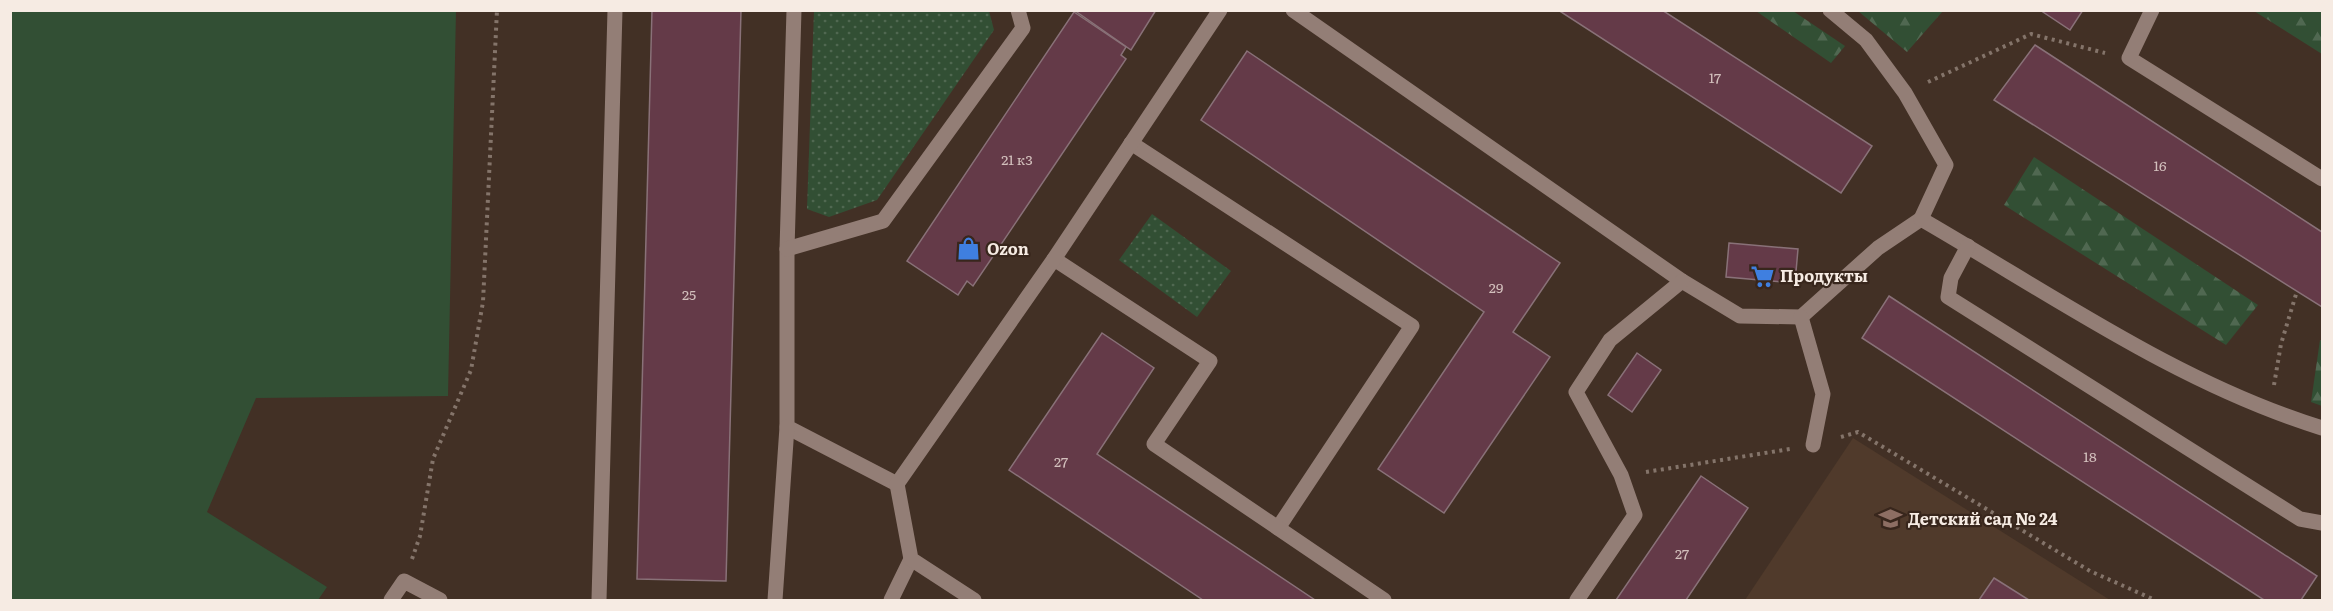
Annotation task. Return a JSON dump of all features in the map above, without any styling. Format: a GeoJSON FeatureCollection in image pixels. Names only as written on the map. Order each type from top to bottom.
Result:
{"type":"FeatureCollection","features":[{"type":"Feature","properties":{"kind":"lane"},"geometry":{"type":"LineString","coordinates":[[599,600],[615,10]]}},
{"type":"Feature","properties":{"kind":"lane"},"geometry":{"type":"LineString","coordinates":[[775,600],[787,427],[787,249],[794,10]]}},
{"type":"Feature","properties":{"kind":"lane"},"geometry":{"type":"LineString","coordinates":[[787,249],[883,221],[1023,28],[1018,10]]}},
{"type":"Feature","properties":{"kind":"lane"},"geometry":{"type":"LineString","coordinates":[[891,600],[912,560],[897,484],[1054,259],[1220,10]]}},
{"type":"Feature","properties":{"kind":"lane"},"geometry":{"type":"LineString","coordinates":[[1293,10],[1682,281],[1740,316],[1800,317],[1878,248],[1921,219],[1946,165],[1905,93],[1866,40],[1830,10]]}},
{"type":"Feature","properties":{"kind":"lane"},"geometry":{"type":"LineString","coordinates":[[2152,10],[2129,58],[2322,179]]}},
{"type":"Feature","properties":{"kind":"lane"},"geometry":{"type":"LineString","coordinates":[[1131,143],[1412,326],[1278,528]]}},
{"type":"Feature","properties":{"kind":"lane"},"geometry":{"type":"LineString","coordinates":[[1921,219],[2196,379],[2270,412],[2322,428]]}},
{"type":"Feature","properties":{"kind":"lane"},"geometry":{"type":"LineString","coordinates":[[1968,246],[1951,278],[1948,297],[2300,519],[2322,523]]}},
{"type":"Feature","properties":{"kind":"lane"},"geometry":{"type":"LineString","coordinates":[[1054,259],[1210,361],[1154,444],[1384,600]]}},
{"type":"Feature","properties":{"kind":"lane"},"geometry":{"type":"LineString","coordinates":[[1577,600],[1635,515],[1622,475],[1576,392],[1610,340],[1682,281]]}},
{"type":"Feature","properties":{"kind":"lane"},"geometry":{"type":"LineString","coordinates":[[1800,317],[1822,394],[1813,445]]}},
{"type":"Feature","properties":{"kind":"lane"},"geometry":{"type":"LineString","coordinates":[[787,427],[897,484]]}},
{"type":"Feature","properties":{"kind":"lane"},"geometry":{"type":"LineString","coordinates":[[912,560],[975,600]]}},
{"type":"Feature","properties":{"kind":"lane"},"geometry":{"type":"LineString","coordinates":[[391,600],[404,581],[440,600]]}},
{"type":"Feature","properties":{"kind":"path"},"geometry":{"type":"LineString","coordinates":[[404,581],[420,536],[433,459],[471,370],[483,302],[497,10]]}},
{"type":"Feature","properties":{"kind":"path"},"geometry":{"type":"LineString","coordinates":[[1905,93],[2031,34],[2129,58]]}},
{"type":"Feature","properties":{"kind":"path"},"geometry":{"type":"LineString","coordinates":[[2270,412],[2281,344],[2297,291]]}},
{"type":"Feature","properties":{"kind":"path"},"geometry":{"type":"LineString","coordinates":[[1622,475],[1707,464],[1813,445],[1858,432],[2090,571],[2155,600]]}},
{"type":"Feature","properties":{"kind":"shaded area","name":"Детский сад № 24"},"geometry":{"type":"Polygon","coordinates":[[[1853,438],[2110,600],[1745,600],[1853,438]]]}},
{"type":"Feature","properties":{"kind":"green space"},"geometry":{"type":"Polygon","coordinates":[[[10,11],[456,11],[448,396],[256,398],[207,512],[327,587],[318,600],[11,600],[10,11]]]}},
{"type":"Feature","properties":{"kind":"green space"},"geometry":{"type":"Polygon","coordinates":[[[814,11],[989,11],[994,30],[877,200],[829,217],[807,209],[814,11]]]}},
{"type":"Feature","properties":{"kind":"green space"},"geometry":{"type":"Polygon","coordinates":[[[1756,11],[1793,11],[1845,46],[1831,63],[1756,11]]]}},
{"type":"Feature","properties":{"kind":"green space"},"geometry":{"type":"Polygon","coordinates":[[[1858,11],[1943,11],[1907,52],[1858,11]]]}},
{"type":"Feature","properties":{"kind":"green space"},"geometry":{"type":"Polygon","coordinates":[[[2254,11],[2322,11],[2322,54],[2254,11]]]}},
{"type":"Feature","properties":{"kind":"green space"},"geometry":{"type":"Polygon","coordinates":[[[2034,157],[2258,305],[2226,345],[2004,205],[2034,157]]]}},
{"type":"Feature","properties":{"kind":"green space"},"geometry":{"type":"Polygon","coordinates":[[[1152,214],[1231,271],[1197,317],[1119,260],[1152,214]]]}},
{"type":"Feature","properties":{"kind":"green space"},"geometry":{"type":"Polygon","coordinates":[[[2320,340],[2322,342],[2322,406],[2311,402],[2320,340]]]}},
{"type":"Feature","properties":{"kind":"building"},"geometry":{"type":"Polygon","coordinates":[[[652,10],[741,10],[726,581],[637,579],[652,10]]]}},
{"type":"Feature","properties":{"kind":"building"},"geometry":{"type":"Polygon","coordinates":[[[1074,10],[1156,10],[1131,50],[1074,10]]]}},
{"type":"Feature","properties":{"kind":"building"},"geometry":{"type":"Polygon","coordinates":[[[1558,10],[1662,10],[1872,146],[1841,193],[1558,10]]]}},
{"type":"Feature","properties":{"kind":"building"},"geometry":{"type":"Polygon","coordinates":[[[2040,10],[2083,10],[2070,30],[2040,10]]]}},
{"type":"Feature","properties":{"kind":"building"},"geometry":{"type":"Polygon","coordinates":[[[1074,12],[1126,47],[1121,55],[1126,59],[973,286],[967,281],[958,295],[907,261],[1074,12]]]}},
{"type":"Feature","properties":{"kind":"building"},"geometry":{"type":"Polygon","coordinates":[[[2035,45],[2322,232],[2322,307],[1994,100],[2035,45]]]}},
{"type":"Feature","properties":{"kind":"building"},"geometry":{"type":"Polygon","coordinates":[[[1247,51],[1560,263],[1513,332],[1550,357],[1444,513],[1378,469],[1484,312],[1201,120],[1247,51]]]}},
{"type":"Feature","properties":{"kind":"building"},"geometry":{"type":"Polygon","coordinates":[[[1729,243],[1798,249],[1795,283],[1726,277],[1729,243]]]}},
{"type":"Feature","properties":{"kind":"building"},"geometry":{"type":"Polygon","coordinates":[[[1889,296],[2317,576],[2301,600],[2264,600],[1862,338],[1889,296]]]}},
{"type":"Feature","properties":{"kind":"building"},"geometry":{"type":"Polygon","coordinates":[[[1102,333],[1154,368],[1097,454],[1315,600],[1203,600],[1009,470],[1102,333]]]}},
{"type":"Feature","properties":{"kind":"building"},"geometry":{"type":"Polygon","coordinates":[[[1637,353],[1661,370],[1632,412],[1608,395],[1637,353]]]}},
{"type":"Feature","properties":{"kind":"building"},"geometry":{"type":"Polygon","coordinates":[[[1701,476],[1748,508],[1686,600],[1616,600],[1701,476]]]}},
{"type":"Feature","properties":{"kind":"building"},"geometry":{"type":"Polygon","coordinates":[[[1994,578],[2029,600],[1979,600],[1994,578]]]}},
{"type":"Feature","properties":{"kind":"place","name":"Ozon"},"geometry":{"type":"Point","coordinates":[969,249]}},
{"type":"Feature","properties":{"kind":"place","name":"Продукты"},"geometry":{"type":"Point","coordinates":[1762,276]}},
{"type":"Feature","properties":{"kind":"place","name":"Детский сад № 24"},"geometry":{"type":"Point","coordinates":[1890,519]}}]}
